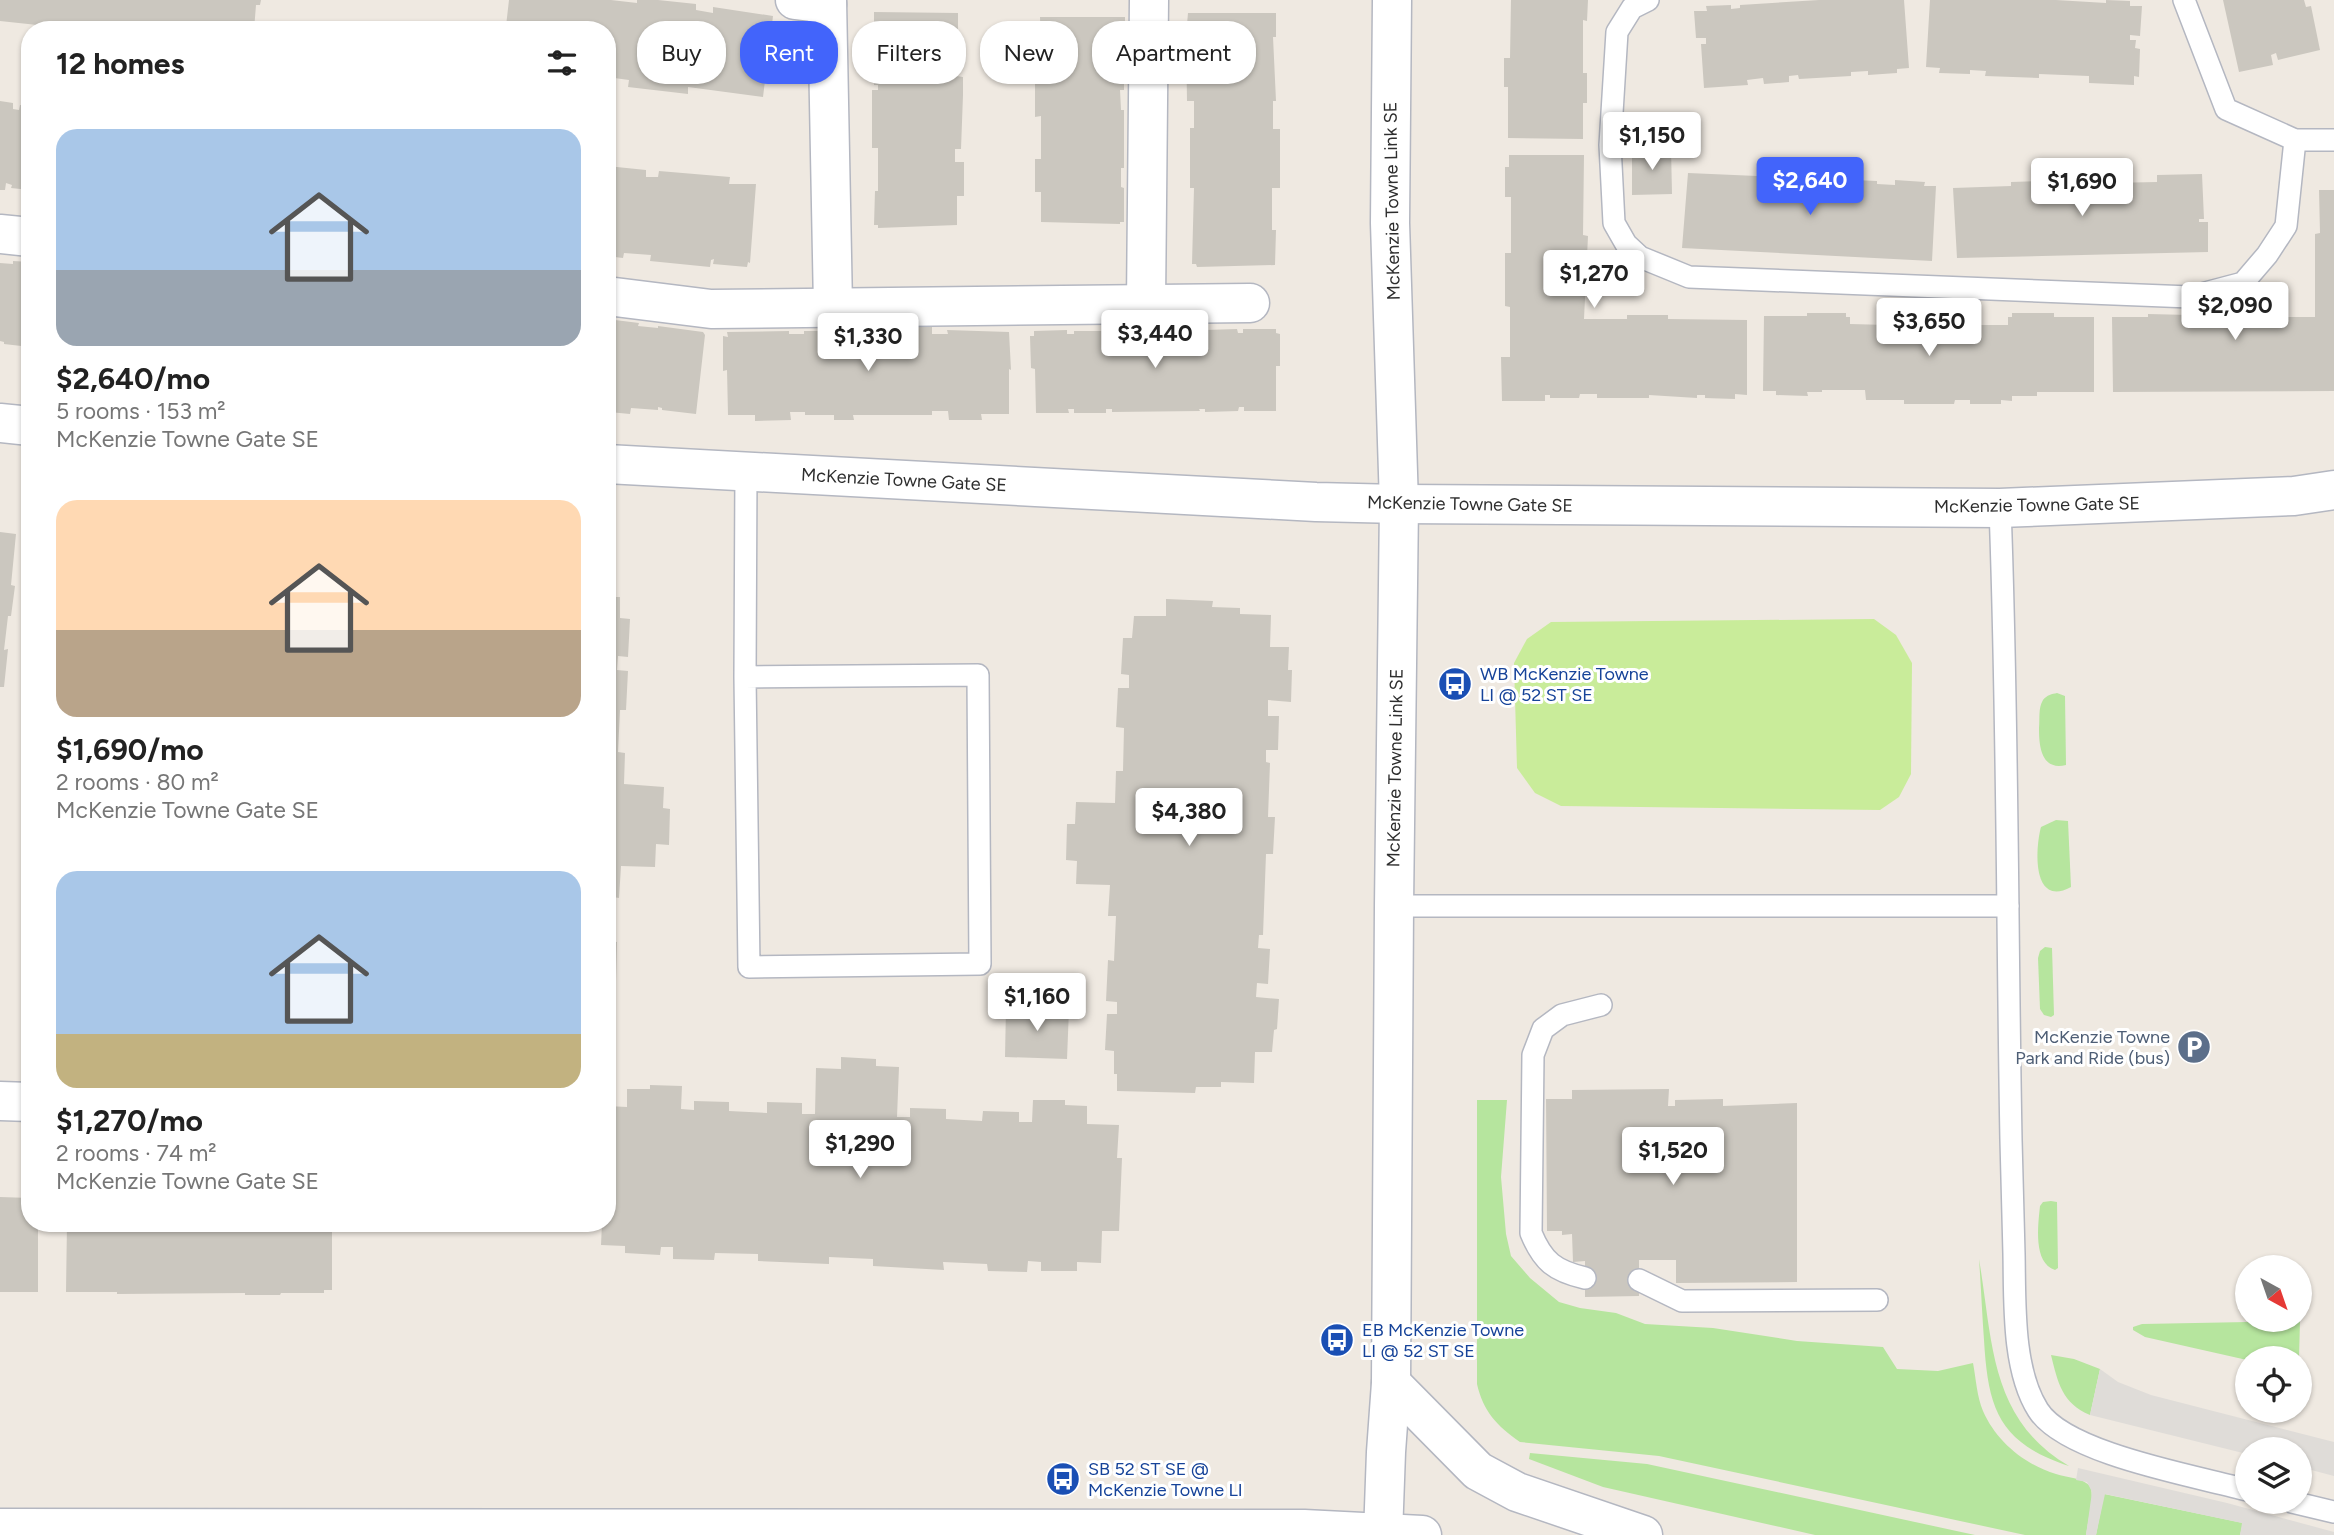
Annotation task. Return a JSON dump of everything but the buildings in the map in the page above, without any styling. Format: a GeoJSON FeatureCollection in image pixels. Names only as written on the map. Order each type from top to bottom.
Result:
{"type":"FeatureCollection","features":[{"type":"Feature","properties":{"kind":"street"},"geometry":{"type":"LineString","coordinates":[[1146,303],[1149,0]]}},
{"type":"Feature","properties":{"kind":"street","name":"McKenzie Towne Link SE"},"geometry":{"type":"LineString","coordinates":[[1382,1534],[1391,1383],[1399,504],[1390,223],[1392,0]]}},
{"type":"Feature","properties":{"kind":"street"},"geometry":{"type":"LineString","coordinates":[[816,1],[833,307]]}},
{"type":"Feature","properties":{"kind":"street"},"geometry":{"type":"LineString","coordinates":[[0,234],[21,236]]}},
{"type":"Feature","properties":{"kind":"street"},"geometry":{"type":"LineString","coordinates":[[616,297],[711,309],[1250,303]]}},
{"type":"Feature","properties":{"kind":"street"},"geometry":{"type":"LineString","coordinates":[[0,423],[21,425]]}},
{"type":"Feature","properties":{"kind":"street","name":"McKenzie Towne Gate SE"},"geometry":{"type":"LineString","coordinates":[[616,464],[1399,504],[2000,508],[2294,496],[2334,490]]}},
{"type":"Feature","properties":{"kind":"street"},"geometry":{"type":"LineString","coordinates":[[0,1101],[21,1102]]}},
{"type":"Feature","properties":{"kind":"street"},"geometry":{"type":"LineString","coordinates":[[1391,1383],[1478,1471],[1517,1492],[1643,1535]]}},
{"type":"Feature","properties":{"kind":"street"},"geometry":{"type":"LineString","coordinates":[[0,1528],[1262,1529],[1422,1535]]}},
{"type":"Feature","properties":{"kind":"lane"},"geometry":{"type":"LineString","coordinates":[[1648,0],[1632,8],[1617,32],[1610,145],[1614,223],[1626,244],[1640,257],[1689,277],[2190,297],[2243,283],[2267,255],[2286,226],[2295,141]]}},
{"type":"Feature","properties":{"kind":"lane"},"geometry":{"type":"LineString","coordinates":[[2184,0],[2226,109],[2295,141],[2334,140]]}},
{"type":"Feature","properties":{"kind":"lane"},"geometry":{"type":"LineString","coordinates":[[745,677],[978,675],[980,964],[750,967],[745,677],[746,471]]}},
{"type":"Feature","properties":{"kind":"lane"},"geometry":{"type":"LineString","coordinates":[[2000,508],[2008,792],[2015,1303],[2023,1374],[2039,1411],[2068,1437],[2106,1453],[2235,1487]]}},
{"type":"Feature","properties":{"kind":"lane"},"geometry":{"type":"LineString","coordinates":[[1394,906],[2008,906]]}},
{"type":"Feature","properties":{"kind":"lane"},"geometry":{"type":"LineString","coordinates":[[1585,1278],[1565,1273],[1549,1264],[1537,1248],[1531,1233],[1534,1055],[1543,1029],[1562,1015],[1601,1005]]}},
{"type":"Feature","properties":{"kind":"lane"},"geometry":{"type":"LineString","coordinates":[[1639,1280],[1682,1301],[1877,1300]]}},
{"type":"Feature","properties":{"kind":"lane"},"geometry":{"type":"LineString","coordinates":[[2312,1507],[2334,1512]]}},
{"type":"Feature","properties":{"kind":"green space"},"geometry":{"type":"Polygon","coordinates":[[[1874,619],[1896,635],[1912,663],[1911,774],[1899,797],[1880,810],[1561,806],[1535,793],[1517,768],[1514,663],[1527,639],[1551,622],[1874,619]]]}},
{"type":"Feature","properties":{"kind":"green space"},"geometry":{"type":"Polygon","coordinates":[[[2057,693],[2065,696],[2066,765],[2058,766],[2046,761],[2043,756],[2039,728],[2041,703],[2048,696],[2057,693]]]}},
{"type":"Feature","properties":{"kind":"green space"},"geometry":{"type":"Polygon","coordinates":[[[2056,820],[2068,821],[2071,887],[2058,891],[2049,890],[2043,883],[2038,861],[2041,827],[2056,820]]]}},
{"type":"Feature","properties":{"kind":"green space"},"geometry":{"type":"Polygon","coordinates":[[[2045,947],[2052,948],[2054,1015],[2051,1017],[2044,1015],[2040,1009],[2038,958],[2045,947]]]}},
{"type":"Feature","properties":{"kind":"green space"},"geometry":{"type":"Polygon","coordinates":[[[1477,1100],[1507,1100],[1501,1177],[1506,1234],[1511,1256],[1530,1278],[1559,1302],[1616,1313],[1645,1324],[1713,1328],[1797,1341],[1883,1347],[1897,1369],[1938,1371],[1973,1363],[1983,1411],[2004,1442],[2033,1465],[2079,1480],[2091,1487],[2092,1499],[2086,1535],[2025,1535],[1659,1456],[1520,1442],[1492,1417],[1477,1384],[1477,1100]]]}},
{"type":"Feature","properties":{"kind":"green space"},"geometry":{"type":"Polygon","coordinates":[[[2043,1202],[2057,1202],[2058,1268],[2055,1270],[2043,1260],[2038,1242],[2040,1206],[2043,1202]]]}},
{"type":"Feature","properties":{"kind":"green space"},"geometry":{"type":"Polygon","coordinates":[[[1979,1259],[1993,1348],[1999,1376],[2009,1401],[2023,1425],[2043,1447],[2069,1466],[2045,1457],[2012,1434],[1994,1404],[1986,1364],[1979,1259]]]}},
{"type":"Feature","properties":{"kind":"green space"},"geometry":{"type":"Polygon","coordinates":[[[2235,1322],[2235,1332],[2300,1332],[2299,1346],[2235,1346],[2235,1357],[2145,1337],[2133,1330],[2133,1327],[2142,1324],[2235,1322]]]}},
{"type":"Feature","properties":{"kind":"green space"},"geometry":{"type":"Polygon","coordinates":[[[2051,1355],[2074,1359],[2100,1369],[2090,1415],[2067,1398],[2059,1383],[2051,1355]]]}},
{"type":"Feature","properties":{"kind":"green space"},"geometry":{"type":"Polygon","coordinates":[[[1530,1453],[1647,1464],[1975,1535],[1815,1535],[1603,1487],[1529,1459],[1530,1453]]]}},
{"type":"Feature","properties":{"kind":"green space"},"geometry":{"type":"Polygon","coordinates":[[[2104,1494],[2243,1523],[2240,1535],[2096,1535],[2104,1494]]]}},
{"type":"Feature","properties":{"kind":"shaded area"},"geometry":{"type":"Polygon","coordinates":[[[2100,1369],[2118,1382],[2151,1395],[2235,1417],[2235,1423],[2260,1423],[2334,1442],[2334,1476],[2312,1470],[2312,1437],[2235,1437],[2235,1451],[2090,1415],[2100,1369]]]}},
{"type":"Feature","properties":{"kind":"shaded area"},"geometry":{"type":"Polygon","coordinates":[[[2078,1468],[2235,1505],[2235,1514],[2268,1514],[2334,1532],[2334,1535],[2240,1535],[2242,1523],[2105,1494],[2096,1535],[2086,1535],[2092,1492],[2087,1482],[2076,1480],[2078,1468]]]}},
{"type":"Feature","properties":{"kind":"place","name":"WB McKenzie Towne LI @ 52 ST SE"},"geometry":{"type":"Point","coordinates":[1455,684]}},
{"type":"Feature","properties":{"kind":"place","name":"McKenzie Towne Park and Ride (bus)"},"geometry":{"type":"Point","coordinates":[2194,1047]}},
{"type":"Feature","properties":{"kind":"place","name":"EB McKenzie Towne LI @ 52 ST SE"},"geometry":{"type":"Point","coordinates":[1337,1340]}},
{"type":"Feature","properties":{"kind":"place","name":"SB 52 ST SE @ McKenzie Towne LI"},"geometry":{"type":"Point","coordinates":[1063,1479]}}]}
